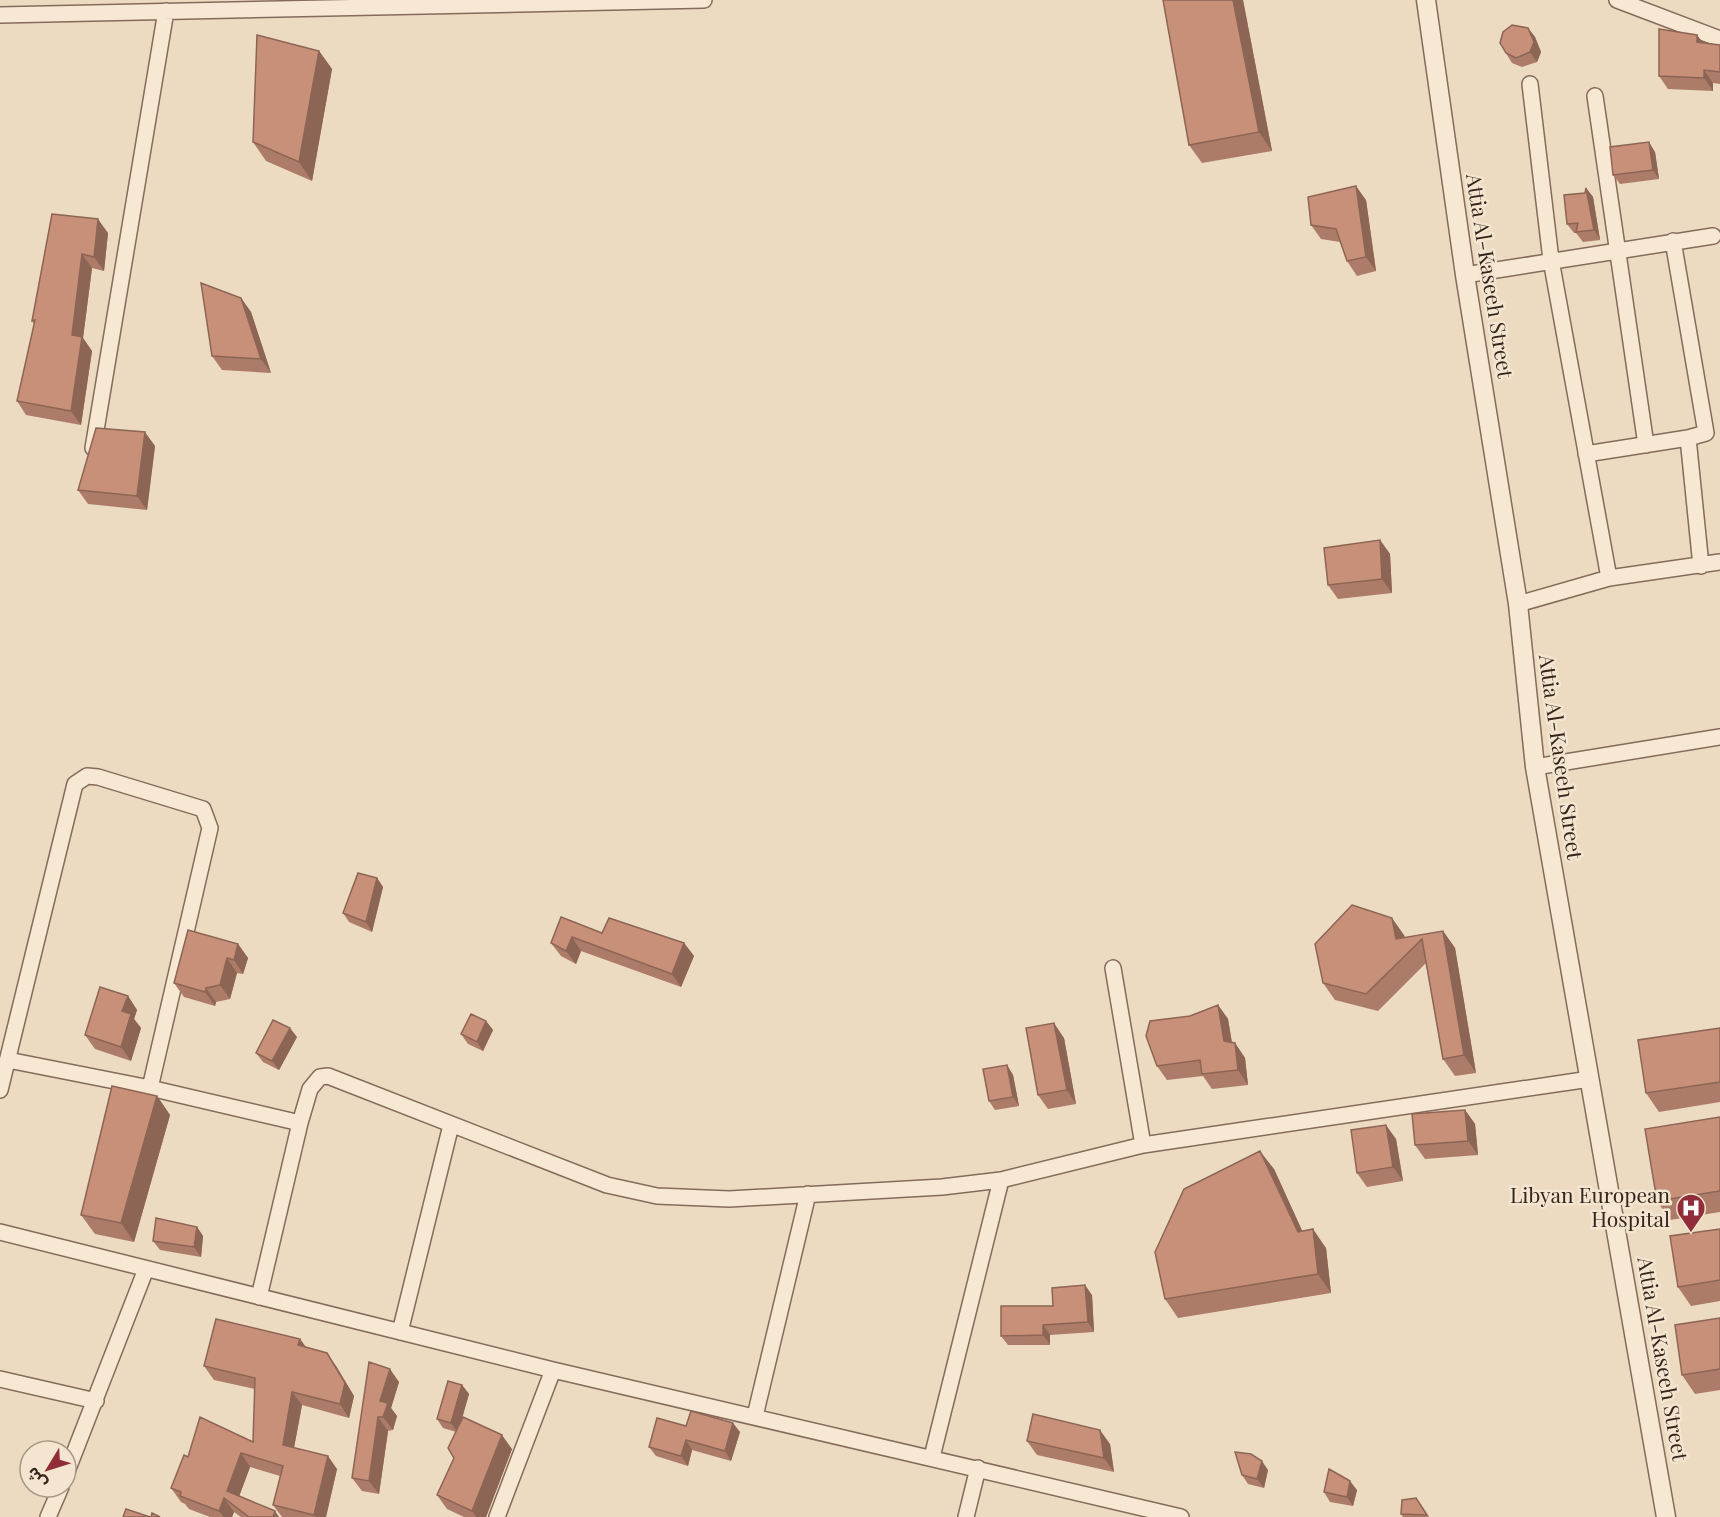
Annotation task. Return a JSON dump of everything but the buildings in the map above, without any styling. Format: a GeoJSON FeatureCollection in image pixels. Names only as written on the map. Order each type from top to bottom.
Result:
{"type":"FeatureCollection","features":[{"type":"Feature","properties":{"kind":"street"},"geometry":{"type":"LineString","coordinates":[[0,15],[704,0]]}},
{"type":"Feature","properties":{"kind":"street","name":"Attia Al-Kaseeh Street"},"geometry":{"type":"LineString","coordinates":[[1426,0],[1465,275],[1518,604],[1536,767],[1666,1517]]}},
{"type":"Feature","properties":{"kind":"street"},"geometry":{"type":"LineString","coordinates":[[1617,0],[1720,39]]}},
{"type":"Feature","properties":{"kind":"street"},"geometry":{"type":"LineString","coordinates":[[90,464],[166,11]]}},
{"type":"Feature","properties":{"kind":"street"},"geometry":{"type":"LineString","coordinates":[[1530,84],[1551,260],[1609,578]]}},
{"type":"Feature","properties":{"kind":"street"},"geometry":{"type":"LineString","coordinates":[[1594,96],[1646,445]]}},
{"type":"Feature","properties":{"kind":"street"},"geometry":{"type":"LineString","coordinates":[[1465,275],[1713,236]]}},
{"type":"Feature","properties":{"kind":"street"},"geometry":{"type":"LineString","coordinates":[[1586,454],[1713,432],[1673,241]]}},
{"type":"Feature","properties":{"kind":"street"},"geometry":{"type":"LineString","coordinates":[[1688,438],[1701,566]]}},
{"type":"Feature","properties":{"kind":"street"},"geometry":{"type":"LineString","coordinates":[[1518,604],[1609,578],[1720,562]]}},
{"type":"Feature","properties":{"kind":"street"},"geometry":{"type":"LineString","coordinates":[[1536,767],[1720,737]]}},
{"type":"Feature","properties":{"kind":"street"},"geometry":{"type":"LineString","coordinates":[[0,1090],[75,784],[87,776],[98,777],[202,809],[210,828],[150,1088]]}},
{"type":"Feature","properties":{"kind":"street"},"geometry":{"type":"LineString","coordinates":[[1113,968],[1143,1144]]}},
{"type":"Feature","properties":{"kind":"street"},"geometry":{"type":"LineString","coordinates":[[8,1060],[150,1088],[300,1123]]}},
{"type":"Feature","properties":{"kind":"street"},"geometry":{"type":"LineString","coordinates":[[259,1297],[300,1123],[310,1089],[320,1077],[328,1076],[607,1185],[657,1196],[729,1199],[942,1187],[1001,1180],[1143,1144],[1590,1079]]}},
{"type":"Feature","properties":{"kind":"street"},"geometry":{"type":"LineString","coordinates":[[400,1332],[451,1125]]}},
{"type":"Feature","properties":{"kind":"street"},"geometry":{"type":"LineString","coordinates":[[933,1457],[1001,1180]]}},
{"type":"Feature","properties":{"kind":"street"},"geometry":{"type":"LineString","coordinates":[[755,1416],[808,1194]]}},
{"type":"Feature","properties":{"kind":"street"},"geometry":{"type":"LineString","coordinates":[[0,1232],[553,1370],[933,1457],[1181,1517]]}},
{"type":"Feature","properties":{"kind":"street"},"geometry":{"type":"LineString","coordinates":[[78,1445],[146,1269]]}},
{"type":"Feature","properties":{"kind":"street"},"geometry":{"type":"LineString","coordinates":[[496,1517],[553,1370]]}},
{"type":"Feature","properties":{"kind":"street"},"geometry":{"type":"LineString","coordinates":[[0,1379],[96,1401]]}},
{"type":"Feature","properties":{"kind":"street"},"geometry":{"type":"LineString","coordinates":[[966,1517],[978,1468]]}},
{"type":"Feature","properties":{"kind":"street"},"geometry":{"type":"LineString","coordinates":[[48,1517],[56,1499]]}},
{"type":"Feature","properties":{"kind":"place","name":"Libyan European Hospital"},"geometry":{"type":"Point","coordinates":[1691,1234]}}]}
